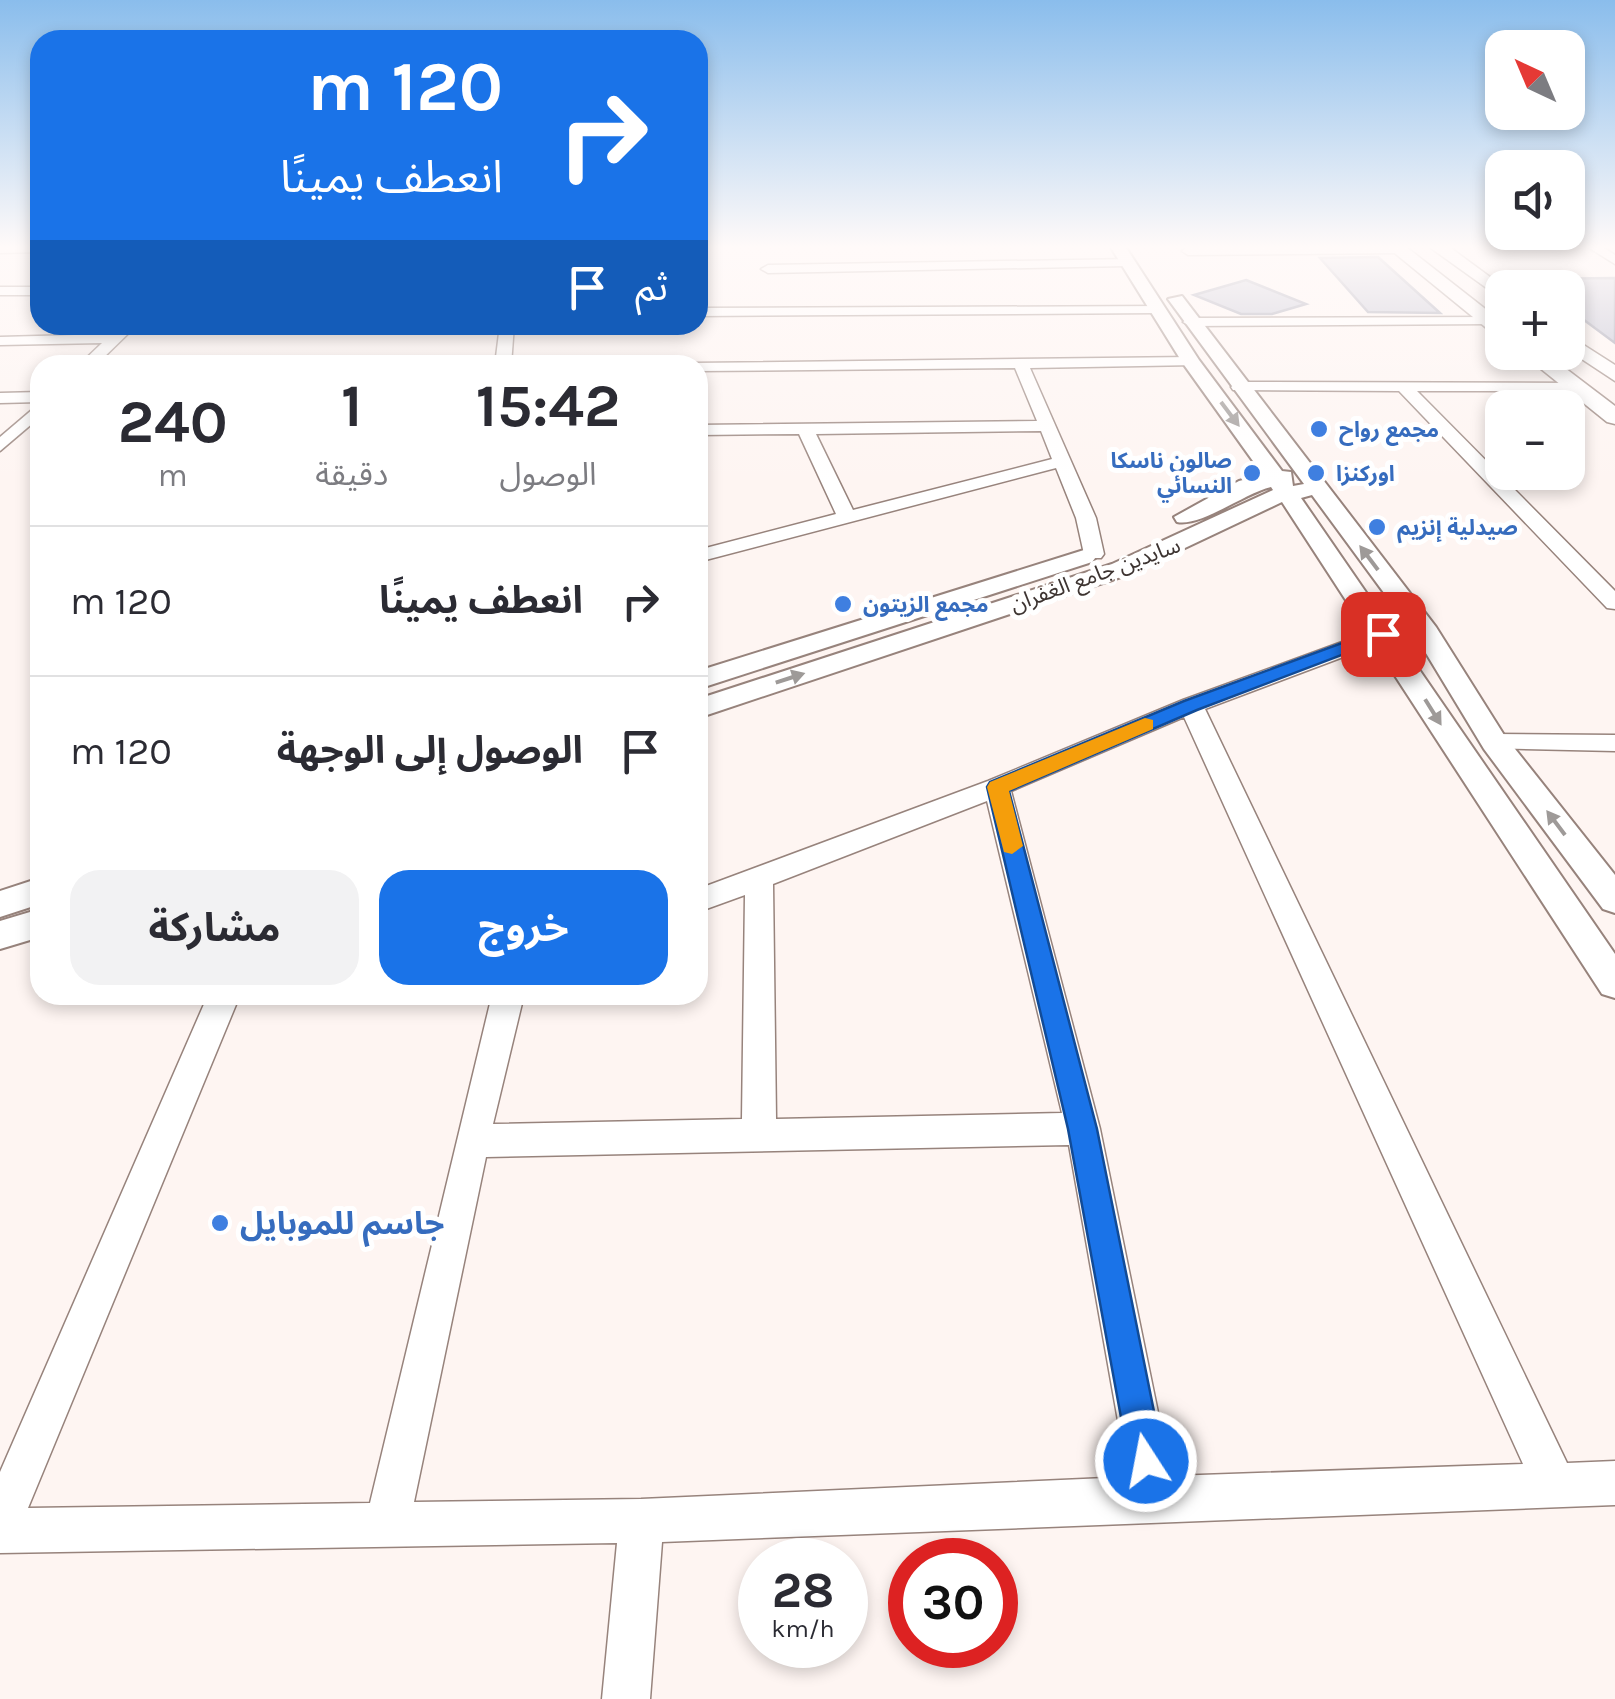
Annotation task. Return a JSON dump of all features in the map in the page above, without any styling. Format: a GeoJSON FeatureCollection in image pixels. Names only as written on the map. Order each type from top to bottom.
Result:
{"type":"FeatureCollection","features":[{"type":"Feature","properties":{"kind":"main road"},"geometry":{"type":"LineString","coordinates":[[1585,353],[1615,375]]}},
{"type":"Feature","properties":{"kind":"main road"},"geometry":{"type":"LineString","coordinates":[[1553,370],[1615,416]]}},
{"type":"Feature","properties":{"kind":"street"},"geometry":{"type":"LineString","coordinates":[[1171,325],[1190,362],[1427,633],[1494,742],[1615,900]]}},
{"type":"Feature","properties":{"kind":"street"},"geometry":{"type":"LineString","coordinates":[[1192,325],[1239,387],[1383,634],[1615,982]]}},
{"type":"Feature","properties":{"kind":"street"},"geometry":{"type":"LineString","coordinates":[[1441,325],[1485,326]]}},
{"type":"Feature","properties":{"kind":"street"},"geometry":{"type":"LineString","coordinates":[[98,355],[119,335]]}},
{"type":"Feature","properties":{"kind":"street"},"geometry":{"type":"LineString","coordinates":[[0,341],[116,338]]}},
{"type":"Feature","properties":{"kind":"street"},"geometry":{"type":"LineString","coordinates":[[708,366],[1190,362]]}},
{"type":"Feature","properties":{"kind":"street"},"geometry":{"type":"LineString","coordinates":[[1020,364],[1086,518],[1094,554]]}},
{"type":"Feature","properties":{"kind":"street"},"geometry":{"type":"LineString","coordinates":[[1403,386],[1615,603]]}},
{"type":"Feature","properties":{"kind":"street"},"geometry":{"type":"LineString","coordinates":[[1239,387],[1573,386]]}},
{"type":"Feature","properties":{"kind":"street"},"geometry":{"type":"LineString","coordinates":[[0,398],[30,397]]}},
{"type":"Feature","properties":{"kind":"street"},"geometry":{"type":"LineString","coordinates":[[0,446],[30,418]]}},
{"type":"Feature","properties":{"kind":"street"},"geometry":{"type":"LineString","coordinates":[[708,430],[1046,426]]}},
{"type":"Feature","properties":{"kind":"street"},"geometry":{"type":"LineString","coordinates":[[806,429],[848,517]]}},
{"type":"Feature","properties":{"kind":"street"},"geometry":{"type":"LineString","coordinates":[[708,553],[1060,462]]}},
{"type":"Feature","properties":{"kind":"street","name":"سايدين جامع الغفران"},"geometry":{"type":"LineString","coordinates":[[708,677],[1094,554],[1144,536],[1247,486],[1297,484]]}},
{"type":"Feature","properties":{"kind":"street","name":"سايدين جامع الغفران"},"geometry":{"type":"LineString","coordinates":[[708,705],[1121,569],[1297,484]]}},
{"type":"Feature","properties":{"kind":"street"},"geometry":{"type":"LineString","coordinates":[[708,898],[997,787],[1190,705],[1383,634]]}},
{"type":"Feature","properties":{"kind":"street"},"geometry":{"type":"LineString","coordinates":[[1190,705],[1554,1483]]}},
{"type":"Feature","properties":{"kind":"street"},"geometry":{"type":"LineString","coordinates":[[1494,742],[1615,744]]}},
{"type":"Feature","properties":{"kind":"street"},"geometry":{"type":"LineString","coordinates":[[997,787],[1082,1129],[1154,1498]]}},
{"type":"Feature","properties":{"kind":"street"},"geometry":{"type":"LineString","coordinates":[[759,880],[759,1135]]}},
{"type":"Feature","properties":{"kind":"street"},"geometry":{"type":"LineString","coordinates":[[0,904],[30,894]]}},
{"type":"Feature","properties":{"kind":"street"},"geometry":{"type":"LineString","coordinates":[[0,936],[30,926]]}},
{"type":"Feature","properties":{"kind":"street"},"geometry":{"type":"LineString","coordinates":[[0,1523],[220,1005]]}},
{"type":"Feature","properties":{"kind":"street"},"geometry":{"type":"LineString","coordinates":[[388,1524],[506,1005]]}},
{"type":"Feature","properties":{"kind":"street"},"geometry":{"type":"LineString","coordinates":[[472,1140],[1082,1129]]}},
{"type":"Feature","properties":{"kind":"street"},"geometry":{"type":"LineString","coordinates":[[0,1530],[641,1521],[1615,1483]]}},
{"type":"Feature","properties":{"kind":"street"},"geometry":{"type":"LineString","coordinates":[[626,1699],[641,1521]]}},
{"type":"Feature","properties":{"kind":"building"},"geometry":{"type":"Polygon","coordinates":[[[1591,325],[1615,325],[1615,343],[1591,325]]]}},
{"type":"Feature","properties":{"kind":"slow traffic"},"geometry":{"type":"LineString","coordinates":[[1012,846],[997,787],[1145,725]]}},
{"type":"Feature","properties":{"kind":"place","name":"مجمع رواح"},"geometry":{"type":"Point","coordinates":[1319,429]}},
{"type":"Feature","properties":{"kind":"place","name":"صالون ناسكا النسائي"},"geometry":{"type":"Point","coordinates":[1252,473]}},
{"type":"Feature","properties":{"kind":"place","name":"اوركنزا"},"geometry":{"type":"Point","coordinates":[1316,473]}},
{"type":"Feature","properties":{"kind":"place","name":"صيدلية إنزيم"},"geometry":{"type":"Point","coordinates":[1377,527]}},
{"type":"Feature","properties":{"kind":"place","name":"مجمع الزيتون"},"geometry":{"type":"Point","coordinates":[843,604]}},
{"type":"Feature","properties":{"kind":"place","name":"جاسم للموبايل"},"geometry":{"type":"Point","coordinates":[220,1223]}},
{"type":"Feature","properties":{"kind":"route"},"geometry":{"type":"LineString","coordinates":[[1146,1461],[1082,1129],[997,787],[1190,705],[1383,634]]}}]}
